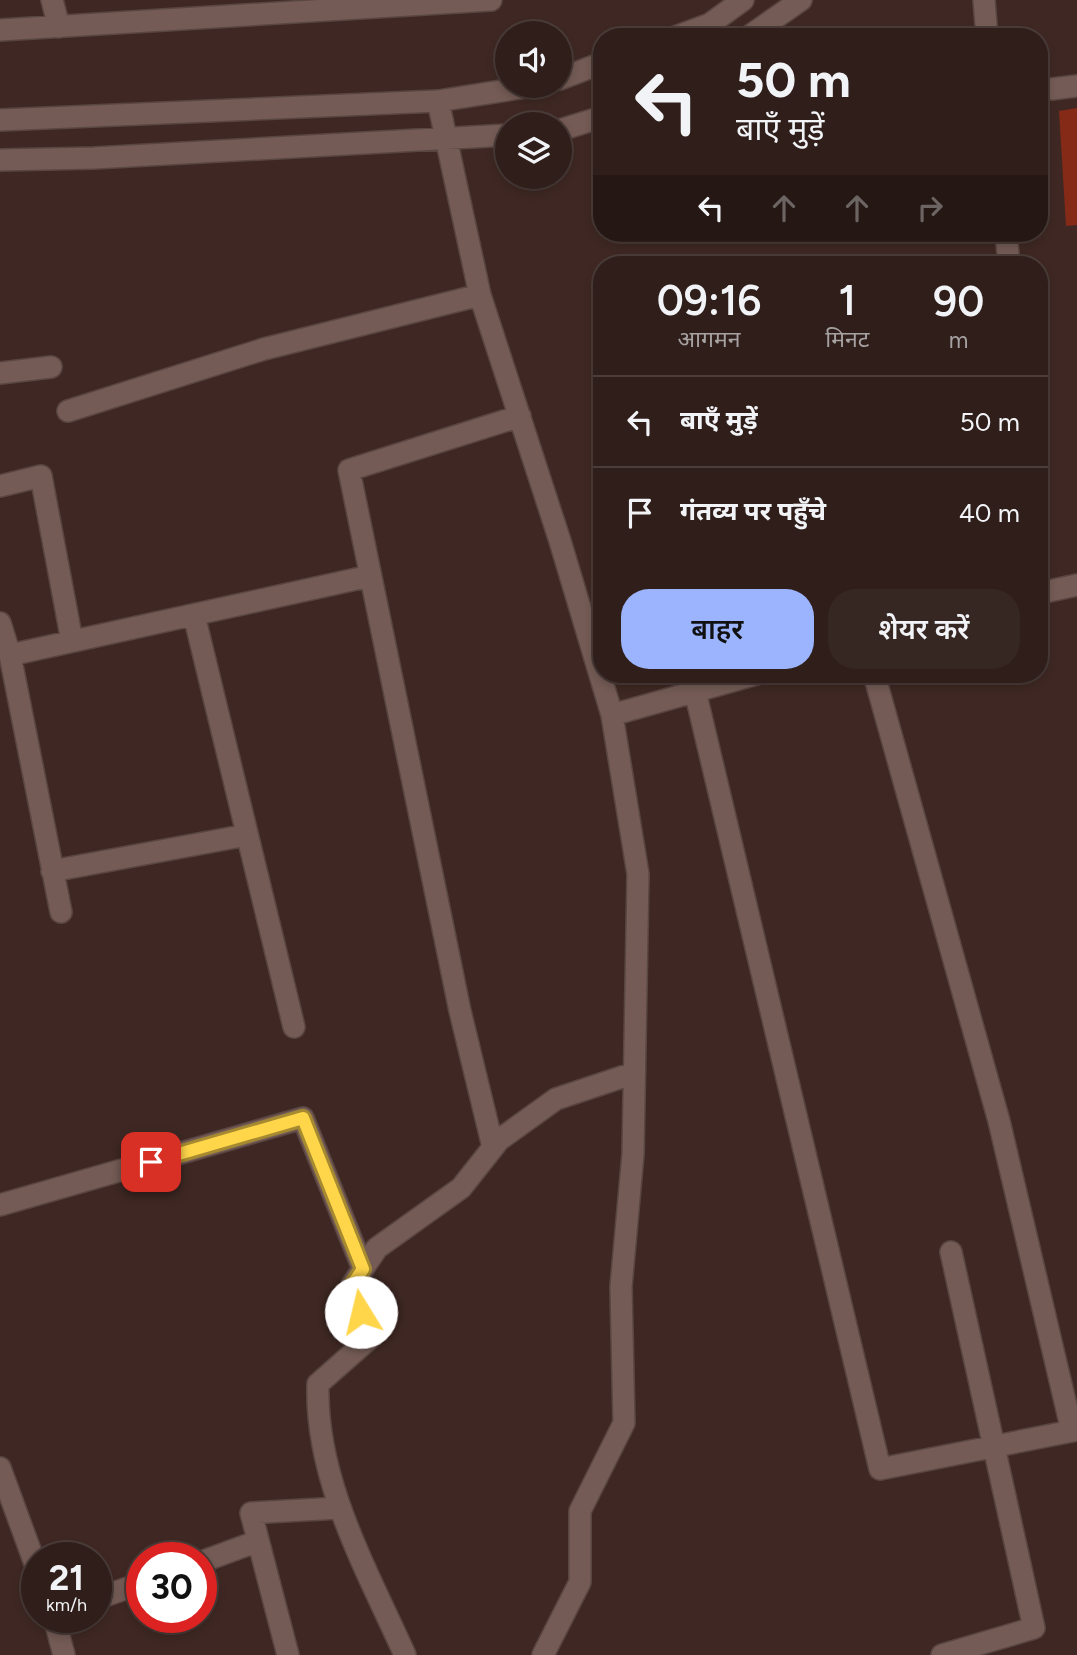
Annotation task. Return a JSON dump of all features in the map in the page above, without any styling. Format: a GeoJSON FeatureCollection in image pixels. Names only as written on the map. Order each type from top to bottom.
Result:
{"type":"FeatureCollection","features":[{"type":"Feature","properties":{"kind":"street"},"geometry":{"type":"LineString","coordinates":[[52,0],[59,27]]}},
{"type":"Feature","properties":{"kind":"street"},"geometry":{"type":"LineString","coordinates":[[0,30],[491,0]]}},
{"type":"Feature","properties":{"kind":"street"},"geometry":{"type":"LineString","coordinates":[[699,28],[710,24],[743,0]]}},
{"type":"Feature","properties":{"kind":"street"},"geometry":{"type":"LineString","coordinates":[[761,28],[801,0]]}},
{"type":"Feature","properties":{"kind":"street"},"geometry":{"type":"LineString","coordinates":[[984,0],[986,28]]}},
{"type":"Feature","properties":{"kind":"street"},"geometry":{"type":"LineString","coordinates":[[572,74],[593,66]]}},
{"type":"Feature","properties":{"kind":"street"},"geometry":{"type":"LineString","coordinates":[[1052,89],[1077,86]]}},
{"type":"Feature","properties":{"kind":"street"},"geometry":{"type":"LineString","coordinates":[[0,120],[438,101],[495,92]]}},
{"type":"Feature","properties":{"kind":"street"},"geometry":{"type":"LineString","coordinates":[[438,101],[480,295],[593,653]]}},
{"type":"Feature","properties":{"kind":"street"},"geometry":{"type":"LineString","coordinates":[[572,126],[593,120]]}},
{"type":"Feature","properties":{"kind":"street"},"geometry":{"type":"LineString","coordinates":[[0,160],[495,136]]}},
{"type":"Feature","properties":{"kind":"street"},"geometry":{"type":"LineString","coordinates":[[68,411],[264,349],[480,295]]}},
{"type":"Feature","properties":{"kind":"street"},"geometry":{"type":"LineString","coordinates":[[0,373],[51,366]]}},
{"type":"Feature","properties":{"kind":"street"},"geometry":{"type":"LineString","coordinates":[[493,1147],[460,1011],[349,470],[520,416]]}},
{"type":"Feature","properties":{"kind":"street"},"geometry":{"type":"LineString","coordinates":[[0,486],[41,476],[72,641]]}},
{"type":"Feature","properties":{"kind":"street"},"geometry":{"type":"LineString","coordinates":[[10,655],[370,576]]}},
{"type":"Feature","properties":{"kind":"street"},"geometry":{"type":"LineString","coordinates":[[1048,591],[1077,585]]}},
{"type":"Feature","properties":{"kind":"street"},"geometry":{"type":"LineString","coordinates":[[194,615],[294,1027]]}},
{"type":"Feature","properties":{"kind":"street"},"geometry":{"type":"LineString","coordinates":[[0,623],[10,655],[61,912]]}},
{"type":"Feature","properties":{"kind":"street"},"geometry":{"type":"LineString","coordinates":[[543,1655],[580,1582],[580,1511],[624,1423],[621,1287],[633,1154],[638,874],[612,715],[602,683]]}},
{"type":"Feature","properties":{"kind":"street"},"geometry":{"type":"LineString","coordinates":[[612,715],[724,683]]}},
{"type":"Feature","properties":{"kind":"street"},"geometry":{"type":"LineString","coordinates":[[695,691],[880,1469],[1075,1431],[999,1121],[877,683]]}},
{"type":"Feature","properties":{"kind":"street"},"geometry":{"type":"LineString","coordinates":[[52,871],[247,835]]}},
{"type":"Feature","properties":{"kind":"street"},"geometry":{"type":"LineString","coordinates":[[405,1655],[340,1508],[317,1421],[318,1384],[370,1338],[352,1285],[377,1248],[461,1188],[493,1147],[556,1099],[634,1073]]}},
{"type":"Feature","properties":{"kind":"street"},"geometry":{"type":"LineString","coordinates":[[0,1205],[303,1118],[363,1269]]}},
{"type":"Feature","properties":{"kind":"street"},"geometry":{"type":"LineString","coordinates":[[942,1655],[1034,1628],[951,1252]]}},
{"type":"Feature","properties":{"kind":"street"},"geometry":{"type":"LineString","coordinates":[[0,1468],[27,1542]]}},
{"type":"Feature","properties":{"kind":"street"},"geometry":{"type":"LineString","coordinates":[[288,1655],[250,1513],[340,1508]]}},
{"type":"Feature","properties":{"kind":"street"},"geometry":{"type":"LineString","coordinates":[[217,1556],[258,1541]]}},
{"type":"Feature","properties":{"kind":"street"},"geometry":{"type":"LineString","coordinates":[[58,1633],[64,1655]]}},
{"type":"Feature","properties":{"kind":"building"},"geometry":{"type":"Polygon","coordinates":[[[1077,108],[1077,225],[1066,226],[1059,111],[1077,108]]]}},
{"type":"Feature","properties":{"kind":"route"},"geometry":{"type":"LineString","coordinates":[[151,1162],[303,1118],[363,1269],[352,1285],[361,1312]]}}]}
